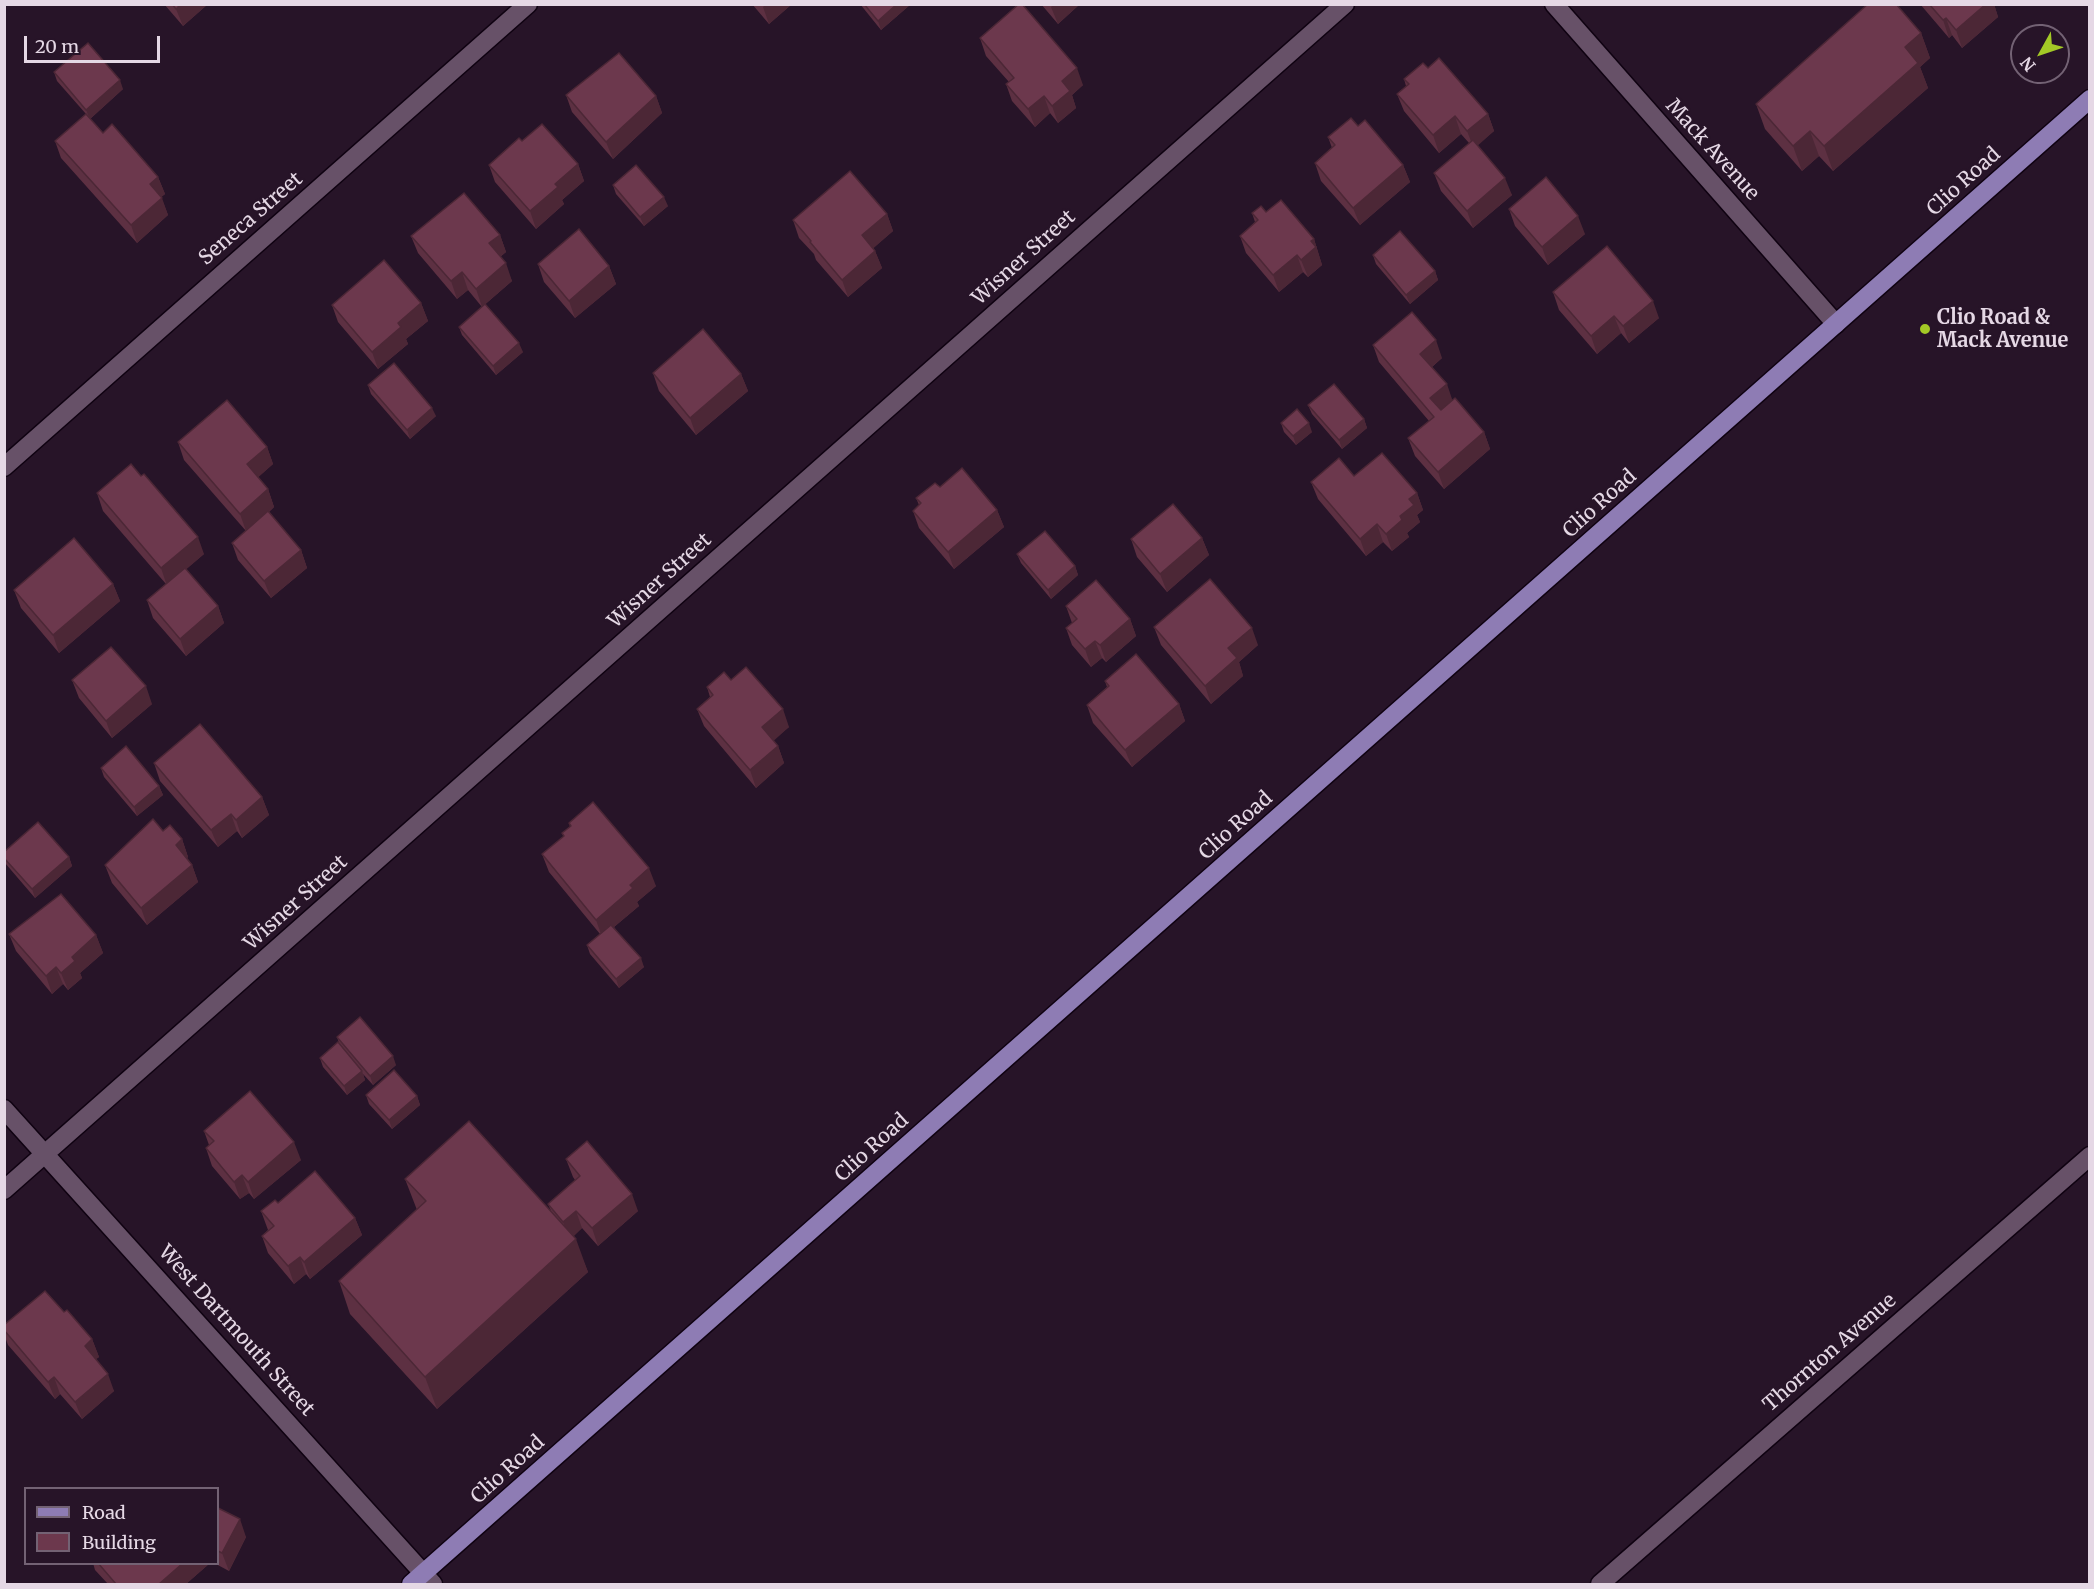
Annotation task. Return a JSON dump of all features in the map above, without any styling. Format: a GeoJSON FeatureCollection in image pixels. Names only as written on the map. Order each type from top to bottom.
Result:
{"type":"FeatureCollection","features":[{"type":"Feature","properties":{"kind":"main road","name":"Clio Road"},"geometry":{"type":"LineString","coordinates":[[422,1581],[2090,99]]}},
{"type":"Feature","properties":{"kind":"street","name":"Seneca Street"},"geometry":{"type":"LineString","coordinates":[[4,467],[528,4]]}},
{"type":"Feature","properties":{"kind":"street","name":"Wisner Street"},"geometry":{"type":"LineString","coordinates":[[4,1190],[1344,4]]}},
{"type":"Feature","properties":{"kind":"street","name":"Mack Avenue"},"geometry":{"type":"LineString","coordinates":[[1554,4],[1836,324]]}},
{"type":"Feature","properties":{"kind":"street","name":"West Dartmouth Street"},"geometry":{"type":"LineString","coordinates":[[4,1109],[422,1581]]}},
{"type":"Feature","properties":{"kind":"street","name":"Thornton Avenue"},"geometry":{"type":"LineString","coordinates":[[1600,1584],[2090,1156]]}},
{"type":"Feature","properties":{"kind":"building"},"geometry":{"type":"Polygon","coordinates":[[[864,4],[897,4],[878,21],[864,4]]]}},
{"type":"Feature","properties":{"kind":"building"},"geometry":{"type":"Polygon","coordinates":[[[1019,4],[1022,4],[1077,68],[1062,81],[1070,91],[1052,106],[1044,96],[1028,109],[1006,84],[1014,78],[980,38],[1019,4]]]}},
{"type":"Feature","properties":{"kind":"building"},"geometry":{"type":"Polygon","coordinates":[[[1868,4],[1896,4],[1921,33],[1905,47],[1918,63],[1824,146],[1810,131],[1793,146],[1756,104],[1868,4]]]}},
{"type":"Feature","properties":{"kind":"building"},"geometry":{"type":"Polygon","coordinates":[[[1929,4],[1986,4],[1956,30],[1946,18],[1943,20],[1929,4]]]}},
{"type":"Feature","properties":{"kind":"building"},"geometry":{"type":"Polygon","coordinates":[[[88,43],[120,80],[86,110],[54,72],[88,43]]]}},
{"type":"Feature","properties":{"kind":"building"},"geometry":{"type":"Polygon","coordinates":[[[619,53],[656,96],[606,142],[566,95],[619,53]]]}},
{"type":"Feature","properties":{"kind":"building"},"geometry":{"type":"Polygon","coordinates":[[[1439,58],[1488,114],[1467,131],[1455,116],[1433,135],[1397,94],[1409,84],[1404,79],[1423,63],[1428,68],[1439,58]]]}},
{"type":"Feature","properties":{"kind":"building"},"geometry":{"type":"Polygon","coordinates":[[[86,114],[103,133],[112,124],[158,177],[150,184],[162,198],[131,225],[55,141],[86,114]]]}},
{"type":"Feature","properties":{"kind":"building"},"geometry":{"type":"Polygon","coordinates":[[[1351,118],[1358,126],[1365,120],[1403,165],[1353,208],[1315,163],[1335,145],[1328,137],[1351,118]]]}},
{"type":"Feature","properties":{"kind":"building"},"geometry":{"type":"Polygon","coordinates":[[[542,124],[578,164],[555,184],[558,187],[530,211],[489,165],[519,138],[522,141],[542,124]]]}},
{"type":"Feature","properties":{"kind":"building"},"geometry":{"type":"Polygon","coordinates":[[[1473,140],[1505,178],[1467,211],[1434,173],[1473,140]]]}},
{"type":"Feature","properties":{"kind":"building"},"geometry":{"type":"Polygon","coordinates":[[[636,165],[664,197],[640,217],[613,185],[636,165]]]}},
{"type":"Feature","properties":{"kind":"building"},"geometry":{"type":"Polygon","coordinates":[[[850,171],[887,214],[862,235],[875,251],[842,280],[793,220],[850,171]]]}},
{"type":"Feature","properties":{"kind":"building"},"geometry":{"type":"Polygon","coordinates":[[[1546,177],[1578,216],[1542,247],[1509,209],[1546,177]]]}},
{"type":"Feature","properties":{"kind":"building"},"geometry":{"type":"Polygon","coordinates":[[[464,193],[500,235],[489,243],[506,263],[476,289],[462,272],[451,281],[411,236],[464,193]]]}},
{"type":"Feature","properties":{"kind":"building"},"geometry":{"type":"Polygon","coordinates":[[[1281,200],[1314,239],[1311,241],[1316,247],[1301,260],[1297,255],[1273,275],[1240,236],[1258,220],[1252,213],[1261,206],[1266,212],[1281,200]]]}},
{"type":"Feature","properties":{"kind":"building"},"geometry":{"type":"Polygon","coordinates":[[[579,229],[609,266],[569,301],[538,264],[579,229]]]}},
{"type":"Feature","properties":{"kind":"building"},"geometry":{"type":"Polygon","coordinates":[[[1400,231],[1435,271],[1406,295],[1373,255],[1400,231]]]}},
{"type":"Feature","properties":{"kind":"building"},"geometry":{"type":"Polygon","coordinates":[[[1607,246],[1653,301],[1623,326],[1614,316],[1591,336],[1553,292],[1607,246]]]}},
{"type":"Feature","properties":{"kind":"building"},"geometry":{"type":"Polygon","coordinates":[[[384,260],[421,303],[398,323],[401,327],[372,352],[332,305],[384,260]]]}},
{"type":"Feature","properties":{"kind":"building"},"geometry":{"type":"Polygon","coordinates":[[[485,304],[519,343],[493,366],[459,327],[485,304]]]}},
{"type":"Feature","properties":{"kind":"building"},"geometry":{"type":"Polygon","coordinates":[[[1412,312],[1436,340],[1420,354],[1447,384],[1430,398],[1441,410],[1455,398],[1484,432],[1438,472],[1408,438],[1434,417],[1373,345],[1412,312]]]}},
{"type":"Feature","properties":{"kind":"building"},"geometry":{"type":"Polygon","coordinates":[[[703,329],[741,374],[690,418],[653,373],[703,329]]]}},
{"type":"Feature","properties":{"kind":"building"},"geometry":{"type":"Polygon","coordinates":[[[394,363],[432,408],[407,430],[368,385],[394,363]]]}},
{"type":"Feature","properties":{"kind":"building"},"geometry":{"type":"Polygon","coordinates":[[[1334,384],[1364,419],[1339,440],[1308,405],[1334,384]]]}},
{"type":"Feature","properties":{"kind":"building"},"geometry":{"type":"Polygon","coordinates":[[[227,400],[267,447],[247,464],[268,489],[240,514],[178,442],[227,400]]]}},
{"type":"Feature","properties":{"kind":"building"},"geometry":{"type":"Polygon","coordinates":[[[1297,409],[1309,423],[1293,436],[1281,423],[1297,409]]]}},
{"type":"Feature","properties":{"kind":"building"},"geometry":{"type":"Polygon","coordinates":[[[1382,453],[1417,493],[1409,499],[1414,505],[1400,516],[1402,520],[1386,534],[1377,524],[1360,539],[1311,482],[1339,458],[1354,476],[1382,453]]]}},
{"type":"Feature","properties":{"kind":"building"},"geometry":{"type":"Polygon","coordinates":[[[131,464],[141,476],[144,474],[198,537],[161,568],[97,493],[131,464]]]}},
{"type":"Feature","properties":{"kind":"building"},"geometry":{"type":"Polygon","coordinates":[[[962,468],[997,510],[948,552],[913,511],[921,503],[916,498],[935,483],[940,487],[962,468]]]}},
{"type":"Feature","properties":{"kind":"building"},"geometry":{"type":"Polygon","coordinates":[[[1173,504],[1202,538],[1160,574],[1131,539],[1173,504]]]}},
{"type":"Feature","properties":{"kind":"building"},"geometry":{"type":"Polygon","coordinates":[[[268,511],[301,550],[264,581],[232,543],[268,511]]]}},
{"type":"Feature","properties":{"kind":"building"},"geometry":{"type":"Polygon","coordinates":[[[1045,531],[1075,566],[1048,590],[1017,554],[1045,531]]]}},
{"type":"Feature","properties":{"kind":"building"},"geometry":{"type":"Polygon","coordinates":[[[74,538],[113,584],[53,635],[14,590],[74,538]]]}},
{"type":"Feature","properties":{"kind":"building"},"geometry":{"type":"Polygon","coordinates":[[[185,568],[218,606],[180,639],[147,600],[185,568]]]}},
{"type":"Feature","properties":{"kind":"building"},"geometry":{"type":"Polygon","coordinates":[[[1210,579],[1252,628],[1228,648],[1237,658],[1205,686],[1154,627],[1210,579]]]}},
{"type":"Feature","properties":{"kind":"building"},"geometry":{"type":"Polygon","coordinates":[[[1096,580],[1130,619],[1100,645],[1095,641],[1085,649],[1066,628],[1077,619],[1066,606],[1096,580]]]}},
{"type":"Feature","properties":{"kind":"building"},"geometry":{"type":"Polygon","coordinates":[[[111,647],[146,686],[106,721],[72,680],[111,647]]]}},
{"type":"Feature","properties":{"kind":"building"},"geometry":{"type":"Polygon","coordinates":[[[1136,654],[1179,704],[1125,750],[1087,705],[1109,686],[1105,681],[1136,654]]]}},
{"type":"Feature","properties":{"kind":"building"},"geometry":{"type":"Polygon","coordinates":[[[746,667],[783,709],[762,727],[778,746],[750,770],[697,709],[713,695],[707,687],[724,672],[731,680],[746,667]]]}},
{"type":"Feature","properties":{"kind":"building"},"geometry":{"type":"Polygon","coordinates":[[[200,724],[262,797],[236,820],[231,814],[211,830],[154,763],[200,724]]]}},
{"type":"Feature","properties":{"kind":"building"},"geometry":{"type":"Polygon","coordinates":[[[126,746],[159,786],[134,807],[101,768],[126,746]]]}},
{"type":"Feature","properties":{"kind":"building"},"geometry":{"type":"Polygon","coordinates":[[[593,802],[649,868],[630,885],[633,888],[596,920],[542,854],[564,836],[562,833],[571,826],[569,823],[593,802]]]}},
{"type":"Feature","properties":{"kind":"building"},"geometry":{"type":"Polygon","coordinates":[[[153,819],[163,831],[170,825],[182,839],[176,845],[192,865],[141,908],[105,865],[153,819]]]}},
{"type":"Feature","properties":{"kind":"building"},"geometry":{"type":"Polygon","coordinates":[[[38,822],[69,857],[32,889],[4,858],[4,852],[38,822]]]}},
{"type":"Feature","properties":{"kind":"building"},"geometry":{"type":"Polygon","coordinates":[[[61,894],[96,935],[72,957],[75,961],[61,973],[56,967],[46,976],[9,934],[61,894]]]}},
{"type":"Feature","properties":{"kind":"building"},"geometry":{"type":"Polygon","coordinates":[[[611,925],[641,958],[616,979],[587,945],[611,925]]]}},
{"type":"Feature","properties":{"kind":"building"},"geometry":{"type":"Polygon","coordinates":[[[360,1017],[393,1056],[370,1076],[337,1037],[360,1017]]]}},
{"type":"Feature","properties":{"kind":"building"},"geometry":{"type":"Polygon","coordinates":[[[338,1042],[362,1071],[344,1086],[320,1058],[338,1042]]]}},
{"type":"Feature","properties":{"kind":"building"},"geometry":{"type":"Polygon","coordinates":[[[394,1070],[417,1096],[389,1120],[366,1095],[394,1070]]]}},
{"type":"Feature","properties":{"kind":"building"},"geometry":{"type":"Polygon","coordinates":[[[250,1091],[294,1142],[248,1182],[242,1175],[234,1182],[206,1148],[214,1141],[204,1131],[250,1091]]]}},
{"type":"Feature","properties":{"kind":"building"},"geometry":{"type":"Polygon","coordinates":[[[469,1121],[576,1239],[425,1377],[339,1281],[426,1201],[405,1179],[469,1121]]]}},
{"type":"Feature","properties":{"kind":"building"},"geometry":{"type":"Polygon","coordinates":[[[587,1141],[632,1194],[592,1228],[576,1211],[563,1222],[548,1204],[580,1176],[566,1159],[587,1141]]]}},
{"type":"Feature","properties":{"kind":"building"},"geometry":{"type":"Polygon","coordinates":[[[315,1171],[355,1218],[304,1262],[300,1257],[288,1266],[262,1236],[274,1226],[261,1211],[275,1200],[278,1203],[315,1171]]]}},
{"type":"Feature","properties":{"kind":"building"},"geometry":{"type":"Polygon","coordinates":[[[45,1291],[64,1312],[67,1310],[92,1339],[85,1346],[108,1374],[75,1402],[54,1377],[48,1382],[4,1330],[4,1325],[45,1291]]]}},
{"type":"Feature","properties":{"kind":"building"},"geometry":{"type":"Polygon","coordinates":[[[219,1508],[240,1519],[222,1553],[219,1552],[219,1508]]]}},
{"type":"Feature","properties":{"kind":"building"},"geometry":{"type":"Polygon","coordinates":[[[100,1565],[181,1565],[159,1584],[116,1584],[100,1565]]]}},
{"type":"Feature","properties":{"kind":"place","name":"Clio Road & Mack Avenue"},"geometry":{"type":"Point","coordinates":[1925,329]}}]}
